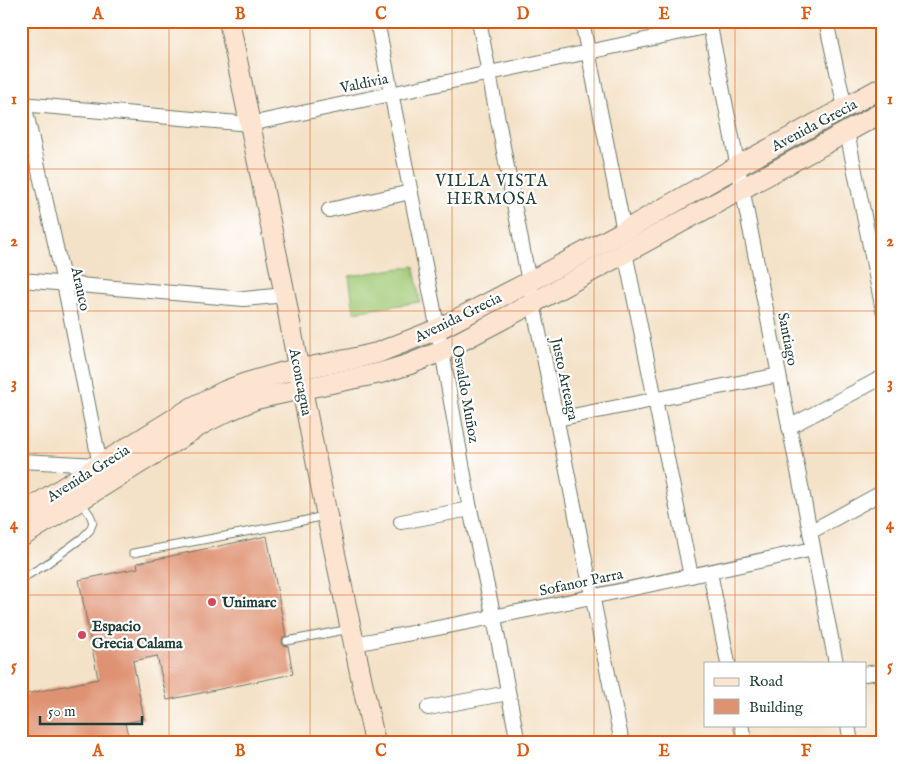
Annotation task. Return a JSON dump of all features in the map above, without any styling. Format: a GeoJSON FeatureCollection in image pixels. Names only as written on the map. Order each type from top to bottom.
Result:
{"type":"FeatureCollection","features":[{"type":"Feature","properties":{"kind":"main road","name":"Aconcagua"},"geometry":{"type":"LineString","coordinates":[[229,21],[285,295],[327,516],[375,743]]}},
{"type":"Feature","properties":{"kind":"main road","name":"Avenida Grecia"},"geometry":{"type":"LineString","coordinates":[[21,514],[193,407],[225,390],[246,382],[298,368],[377,353],[438,330],[624,231],[883,87]]}},
{"type":"Feature","properties":{"kind":"main road","name":"Avenida Grecia"},"geometry":{"type":"LineString","coordinates":[[21,537],[204,423],[230,410],[256,400],[302,388],[381,373],[442,351],[883,112]]}},
{"type":"Feature","properties":{"kind":"street","name":"Osvaldo Muñoz"},"geometry":{"type":"LineString","coordinates":[[377,21],[438,330],[470,509],[494,618],[517,742]]}},
{"type":"Feature","properties":{"kind":"street","name":"Justo Arteaga"},"geometry":{"type":"LineString","coordinates":[[479,21],[533,303],[622,743]]}},
{"type":"Feature","properties":{"kind":"street"},"geometry":{"type":"LineString","coordinates":[[582,21],[624,231]]}},
{"type":"Feature","properties":{"kind":"street"},"geometry":{"type":"LineString","coordinates":[[826,21],[845,108]]}},
{"type":"Feature","properties":{"kind":"street","name":"Valdivia"},"geometry":{"type":"LineString","coordinates":[[23,104],[250,124],[588,52],[710,23]]}},
{"type":"Feature","properties":{"kind":"street","name":"Santiago"},"geometry":{"type":"LineString","coordinates":[[710,23],[836,662]]}},
{"type":"Feature","properties":{"kind":"street","name":"Arauco"},"geometry":{"type":"LineString","coordinates":[[21,90],[64,283],[100,465]]}},
{"type":"Feature","properties":{"kind":"street"},"geometry":{"type":"LineString","coordinates":[[847,132],[883,310]]}},
{"type":"Feature","properties":{"kind":"street"},"geometry":{"type":"LineString","coordinates":[[329,210],[411,192]]}},
{"type":"Feature","properties":{"kind":"street"},"geometry":{"type":"LineString","coordinates":[[625,252],[690,576]]}},
{"type":"Feature","properties":{"kind":"street"},"geometry":{"type":"LineString","coordinates":[[21,280],[244,299],[285,295]]}},
{"type":"Feature","properties":{"kind":"street"},"geometry":{"type":"LineString","coordinates":[[557,419],[779,375]]}},
{"type":"Feature","properties":{"kind":"street"},"geometry":{"type":"LineString","coordinates":[[789,427],[883,377]]}},
{"type":"Feature","properties":{"kind":"street"},"geometry":{"type":"LineString","coordinates":[[21,461],[100,465],[84,497]]}},
{"type":"Feature","properties":{"kind":"street"},"geometry":{"type":"LineString","coordinates":[[810,532],[883,492]]}},
{"type":"Feature","properties":{"kind":"street"},"geometry":{"type":"LineString","coordinates":[[401,522],[470,509]]}},
{"type":"Feature","properties":{"kind":"street","name":"Sofanor Parra"},"geometry":{"type":"LineString","coordinates":[[352,636],[494,618],[813,549]]}},
{"type":"Feature","properties":{"kind":"street"},"geometry":{"type":"LineString","coordinates":[[710,572],[728,662]]}},
{"type":"Feature","properties":{"kind":"street"},"geometry":{"type":"LineString","coordinates":[[866,674],[883,671]]}},
{"type":"Feature","properties":{"kind":"street"},"geometry":{"type":"LineString","coordinates":[[428,708],[508,693]]}},
{"type":"Feature","properties":{"kind":"street"},"geometry":{"type":"LineString","coordinates":[[741,726],[745,743]]}},
{"type":"Feature","properties":{"kind":"street"},"geometry":{"type":"LineString","coordinates":[[848,726],[851,743]]}},
{"type":"Feature","properties":{"kind":"lane"},"geometry":{"type":"LineString","coordinates":[[21,579],[45,565],[90,530],[93,522],[84,497]]}},
{"type":"Feature","properties":{"kind":"lane"},"geometry":{"type":"LineString","coordinates":[[133,553],[327,516]]}},
{"type":"Feature","properties":{"kind":"lane"},"geometry":{"type":"LineString","coordinates":[[287,641],[352,636]]}},
{"type":"Feature","properties":{"kind":"green space"},"geometry":{"type":"Polygon","coordinates":[[[414,266],[420,302],[354,312],[349,276],[414,266]]]}},
{"type":"Feature","properties":{"kind":"building"},"geometry":{"type":"Polygon","coordinates":[[[267,536],[286,636],[283,637],[282,642],[283,645],[288,646],[293,674],[167,700],[157,656],[133,661],[144,719],[125,723],[130,743],[21,743],[21,695],[98,679],[79,580],[138,568],[137,563],[267,536]]]}},
{"type":"Feature","properties":{"kind":"place","name":"Unimarc"},"geometry":{"type":"Point","coordinates":[212,602]}},
{"type":"Feature","properties":{"kind":"place","name":"Espacio Grecia Calama"},"geometry":{"type":"Point","coordinates":[82,635]}},
{"type":"Feature","properties":{"kind":"district","name":"VILLA VISTA HERMOSA"},"geometry":{"type":"Point","coordinates":[492,189]}}]}
